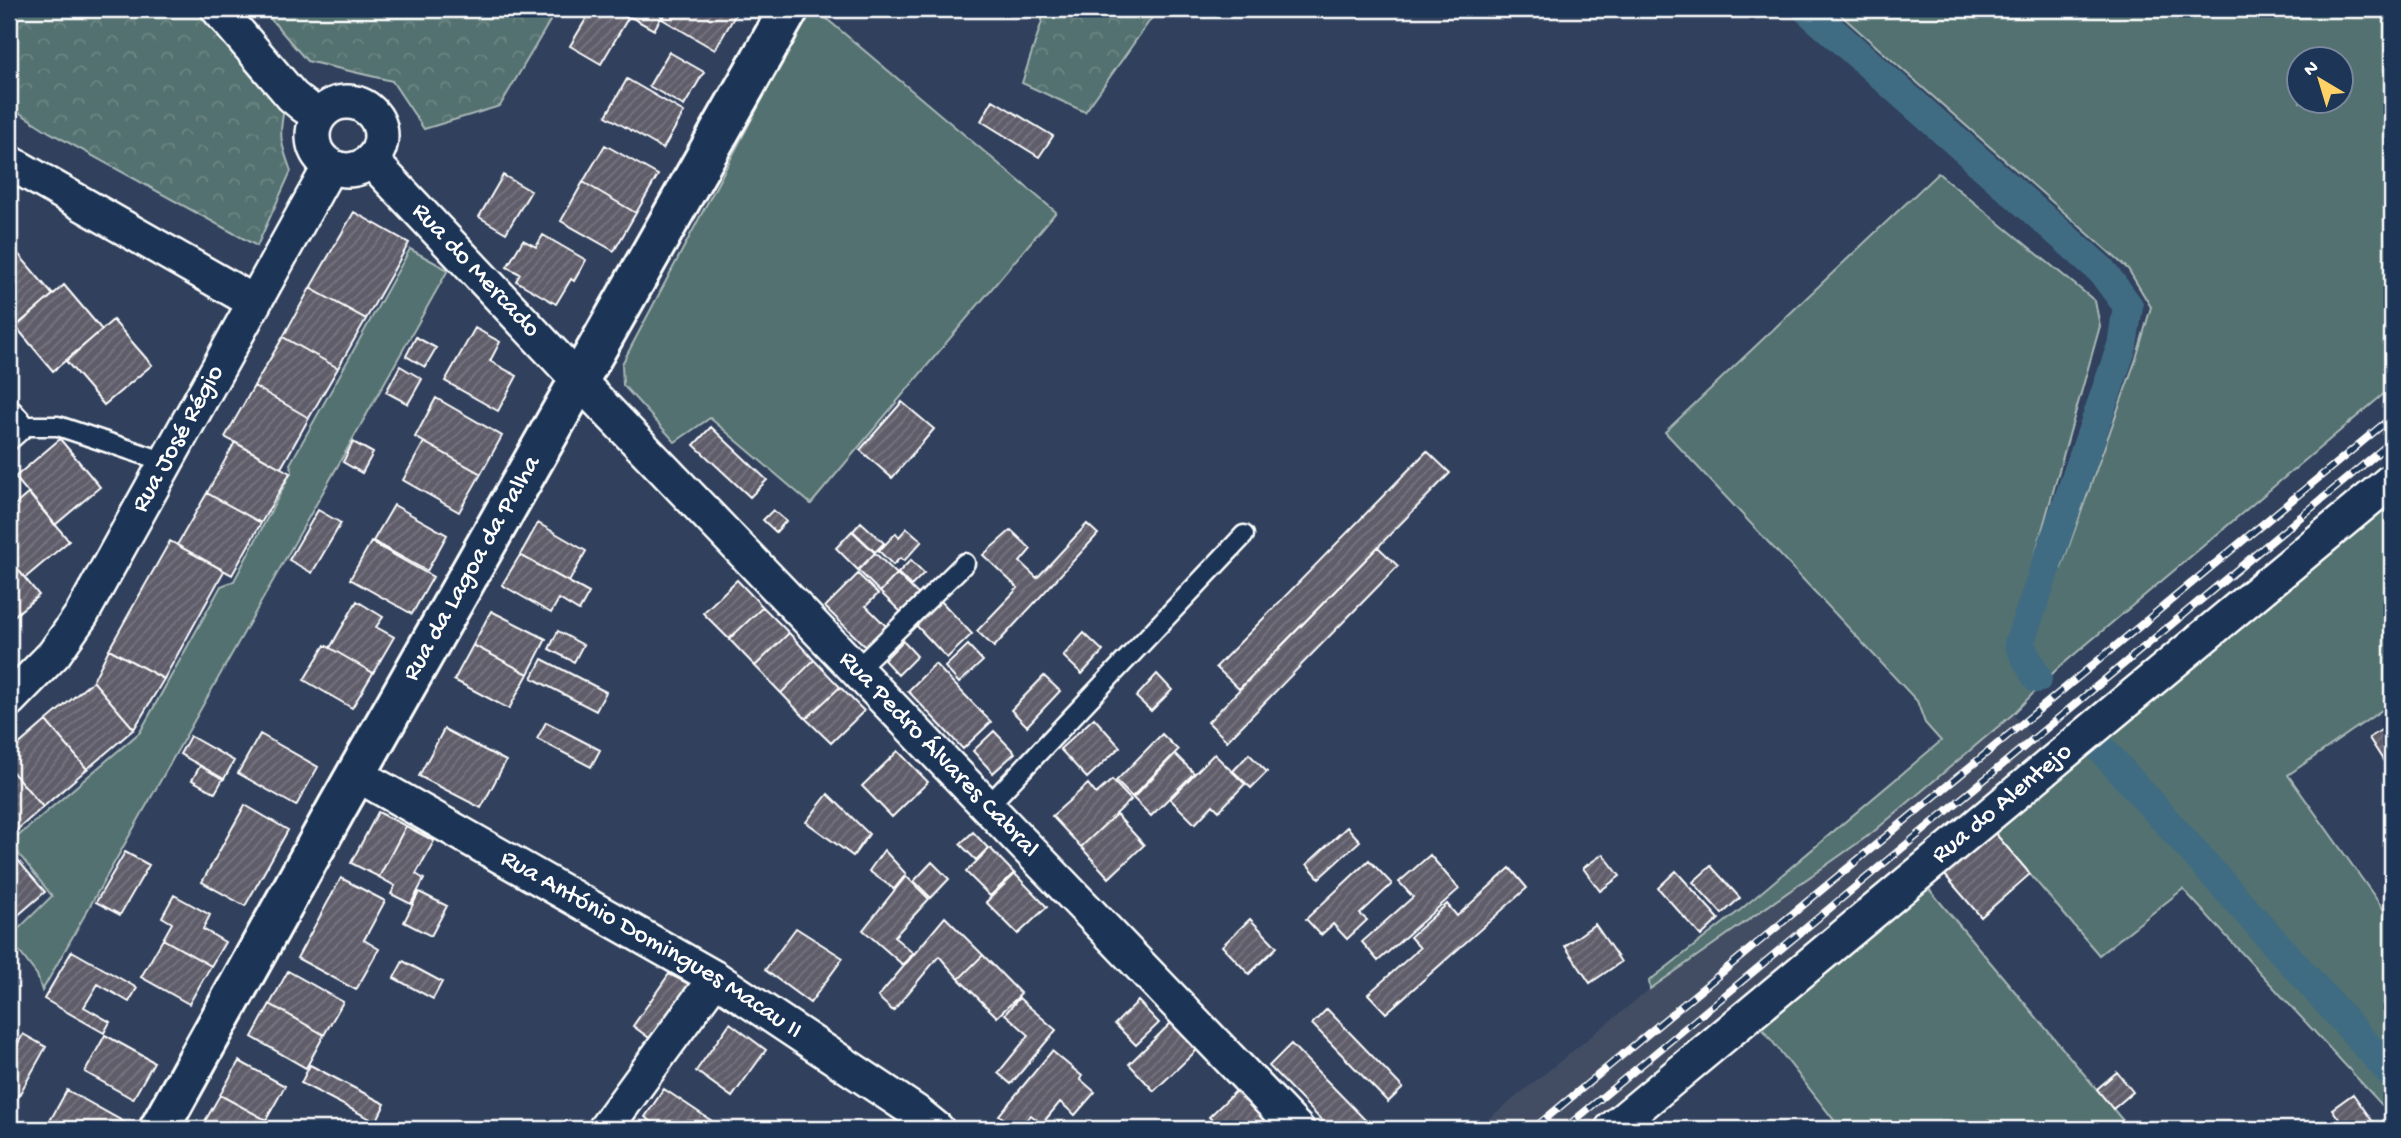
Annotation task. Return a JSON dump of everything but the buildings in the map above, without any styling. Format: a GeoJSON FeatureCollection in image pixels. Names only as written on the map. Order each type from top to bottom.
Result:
{"type":"FeatureCollection","features":[{"type":"Feature","properties":{"kind":"street"},"geometry":{"type":"LineString","coordinates":[[218,9],[292,96],[319,115]]}},
{"type":"Feature","properties":{"kind":"street","name":"Rua da Lagoa da Palha"},"geometry":{"type":"LineString","coordinates":[[159,1129],[356,774],[789,9]]}},
{"type":"Feature","properties":{"kind":"street"},"geometry":{"type":"LineString","coordinates":[[338,103],[360,104],[369,110],[377,119],[380,129],[377,151],[371,160],[351,170],[340,170],[321,159],[312,137],[319,115],[338,103]]}},
{"type":"Feature","properties":{"kind":"street","name":"Rua do Mercado"},"geometry":{"type":"LineString","coordinates":[[371,160],[579,381]]}},
{"type":"Feature","properties":{"kind":"street"},"geometry":{"type":"LineString","coordinates":[[9,162],[254,302]]}},
{"type":"Feature","properties":{"kind":"street","name":"Rua José Régio"},"geometry":{"type":"LineString","coordinates":[[9,700],[54,654],[82,614],[330,166]]}},
{"type":"Feature","properties":{"kind":"street","name":"Rua Pedro Álvares Cabral"},"geometry":{"type":"LineString","coordinates":[[579,381],[1297,1129]]}},
{"type":"Feature","properties":{"kind":"street","name":"Rua do Alentejo"},"geometry":{"type":"LineString","coordinates":[[1612,1129],[2392,480]]}},
{"type":"Feature","properties":{"kind":"street","name":"Rua António Domingues Macau II"},"geometry":{"type":"LineString","coordinates":[[356,774],[715,978],[916,1112],[937,1129]]}},
{"type":"Feature","properties":{"kind":"street"},"geometry":{"type":"LineString","coordinates":[[604,1129],[715,978]]}},
{"type":"Feature","properties":{"kind":"lane"},"geometry":{"type":"LineString","coordinates":[[9,407],[26,426]]}},
{"type":"Feature","properties":{"kind":"lane"},"geometry":{"type":"LineString","coordinates":[[9,441],[26,426],[58,426],[166,462]]}},
{"type":"Feature","properties":{"kind":"lane"},"geometry":{"type":"LineString","coordinates":[[987,807],[1244,535]]}},
{"type":"Feature","properties":{"kind":"lane"},"geometry":{"type":"LineString","coordinates":[[856,670],[965,563]]}},
{"type":"Feature","properties":{"kind":"shaded area"},"geometry":{"type":"Polygon","coordinates":[[[2013,714],[2044,750],[1591,1129],[1476,1129],[1666,976],[1872,833],[2013,714]]]}},
{"type":"Feature","properties":{"kind":"green space"},"geometry":{"type":"Polygon","coordinates":[[[9,9],[199,9],[284,110],[282,141],[291,171],[257,246],[49,132],[9,106],[9,9]]]}},
{"type":"Feature","properties":{"kind":"green space"},"geometry":{"type":"Polygon","coordinates":[[[262,9],[557,9],[500,106],[424,129],[392,81],[307,61],[262,9]]]}},
{"type":"Feature","properties":{"kind":"green space"},"geometry":{"type":"Polygon","coordinates":[[[810,9],[815,9],[1056,212],[811,504],[710,418],[675,442],[623,385],[622,364],[810,9]]]}},
{"type":"Feature","properties":{"kind":"green space"},"geometry":{"type":"Polygon","coordinates":[[[1042,9],[1158,9],[1085,112],[1022,83],[1042,21],[1042,9]]]}},
{"type":"Feature","properties":{"kind":"green space"},"geometry":{"type":"Polygon","coordinates":[[[1834,9],[2392,9],[2392,387],[2057,669],[2013,714],[1872,833],[1650,989],[1649,981],[1739,911],[1941,741],[1925,723],[1917,701],[1665,432],[1938,173],[2095,301],[2100,326],[2033,562],[2061,568],[2136,359],[2151,307],[2128,269],[1834,9]]]}},
{"type":"Feature","properties":{"kind":"green space"},"geometry":{"type":"Polygon","coordinates":[[[410,249],[448,270],[42,991],[37,975],[9,938],[52,896],[10,843],[140,732],[221,586],[234,581],[292,471],[290,464],[410,249]]]}},
{"type":"Feature","properties":{"kind":"green space"},"geometry":{"type":"Polygon","coordinates":[[[2392,495],[2392,703],[2288,775],[2392,921],[2392,1116],[2183,889],[2099,955],[1994,832],[2392,495]]]}},
{"type":"Feature","properties":{"kind":"green space"},"geometry":{"type":"Polygon","coordinates":[[[1924,883],[2130,1129],[1841,1129],[1754,1018],[1924,883]]]}},
{"type":"Feature","properties":{"kind":"waterway"},"geometry":{"type":"LineString","coordinates":[[1807,9],[2101,270],[2128,306],[2122,346],[2019,644],[2037,678]]}},
{"type":"Feature","properties":{"kind":"waterway"},"geometry":{"type":"LineString","coordinates":[[2099,746],[2392,1074]]}},
{"type":"Feature","properties":{"kind":"railway"},"geometry":{"type":"LineString","coordinates":[[1533,1129],[2392,417]]}},
{"type":"Feature","properties":{"kind":"railway"},"geometry":{"type":"LineString","coordinates":[[1564,1129],[2392,441]]}}]}
